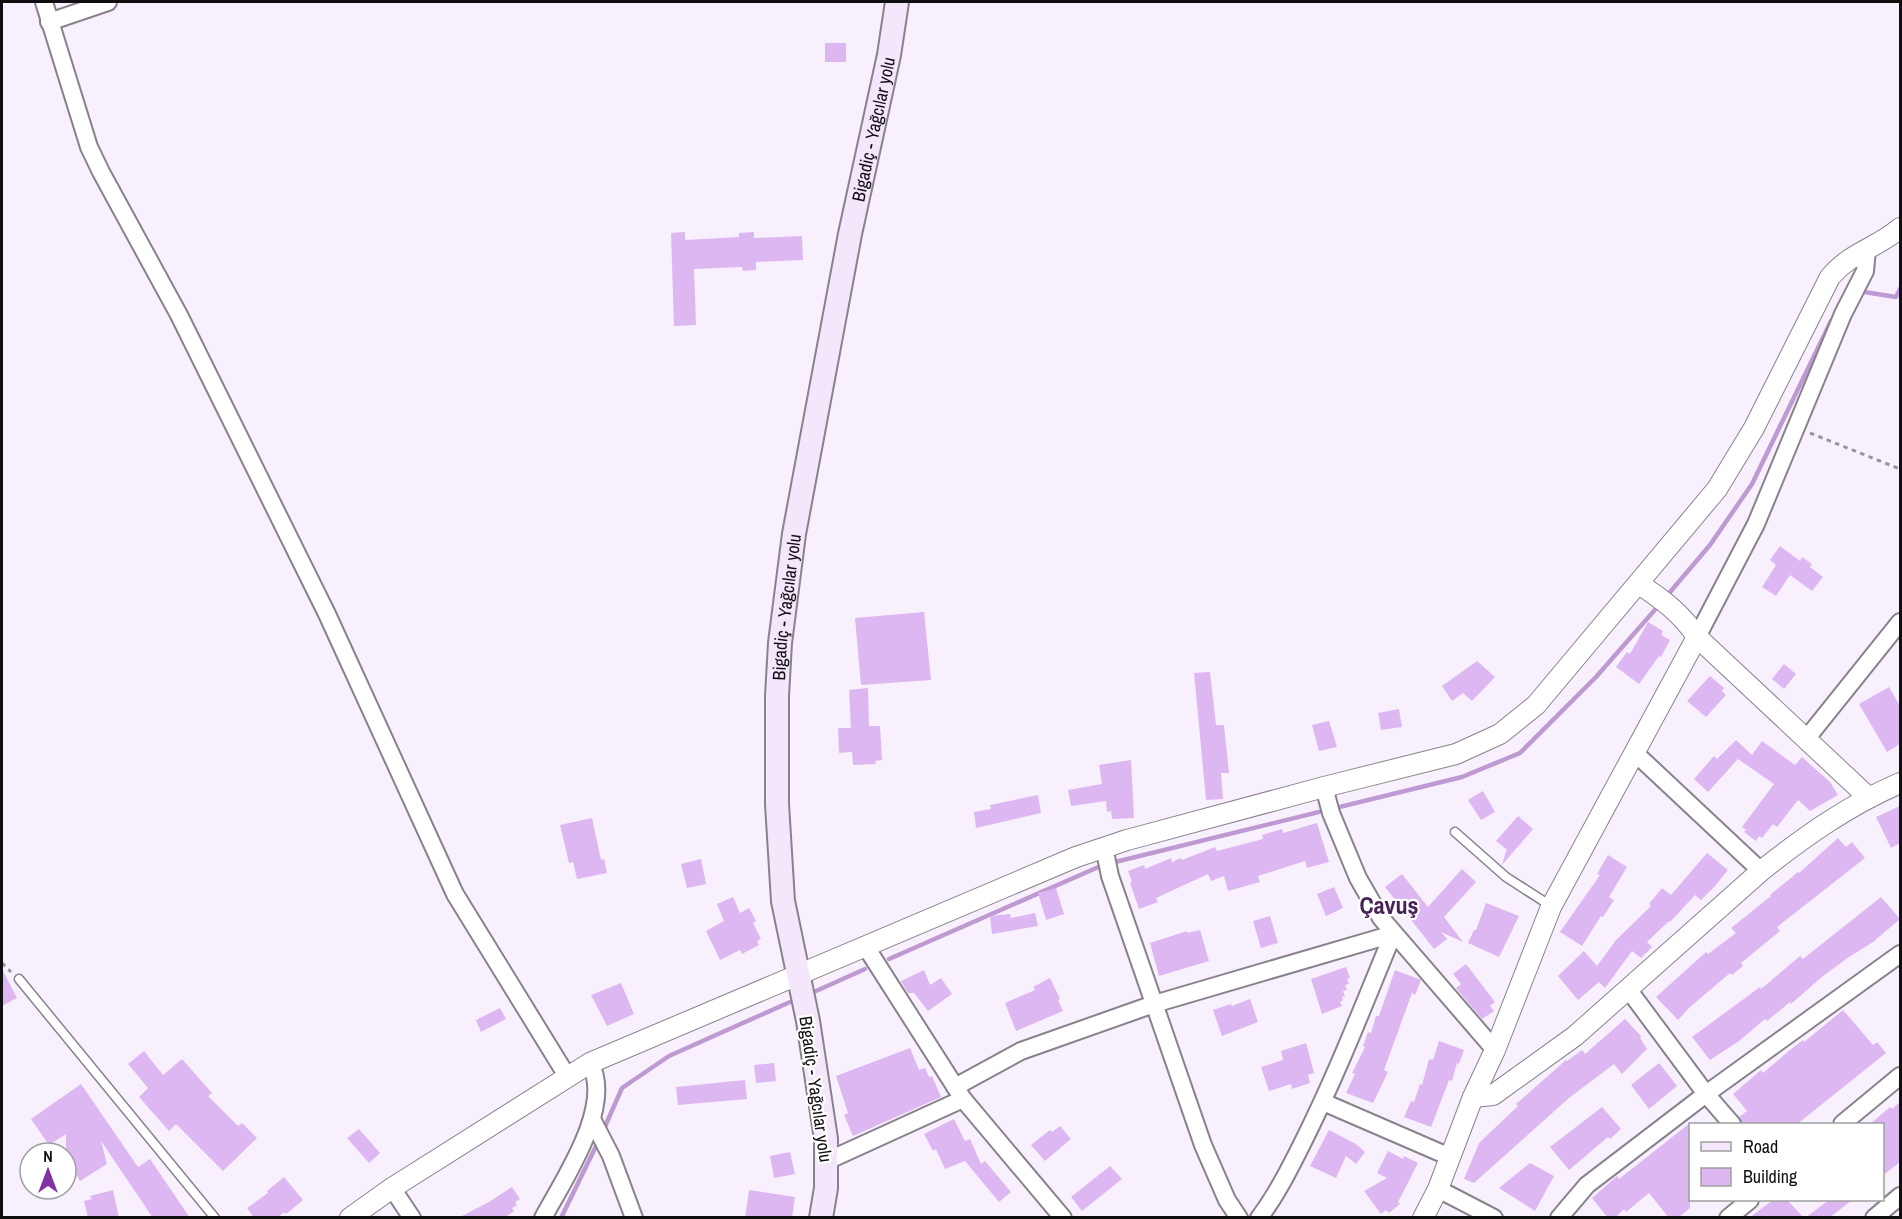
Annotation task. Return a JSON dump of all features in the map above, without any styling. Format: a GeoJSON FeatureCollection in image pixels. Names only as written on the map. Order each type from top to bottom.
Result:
{"type":"FeatureCollection","features":[{"type":"Feature","properties":{"kind":"main road","name":"Bigadiç - Yağcılar yolu"},"geometry":{"type":"LineString","coordinates":[[821,1218],[827,1161],[826,1139],[808,1021],[783,902],[779,856],[777,696],[780,643],[794,534],[850,234],[889,55],[897,2]]}},
{"type":"Feature","properties":{"kind":"street"},"geometry":{"type":"LineString","coordinates":[[44,2],[89,147],[179,315],[327,614],[455,894],[567,1077]]}},
{"type":"Feature","properties":{"kind":"street"},"geometry":{"type":"LineString","coordinates":[[49,22],[108,2]]}},
{"type":"Feature","properties":{"kind":"street"},"geometry":{"type":"LineString","coordinates":[[350,1218],[392,1188],[590,1063],[866,947],[1105,851],[1456,754],[1500,734],[1536,705],[1646,588],[1735,462],[1830,277],[1839,266],[1900,228]]}},
{"type":"Feature","properties":{"kind":"street"},"geometry":{"type":"LineString","coordinates":[[1423,1218],[1438,1189],[1551,907],[1756,524],[1844,314],[1865,271],[1867,249]]}},
{"type":"Feature","properties":{"kind":"street"},"geometry":{"type":"LineString","coordinates":[[1646,588],[1673,607],[1689,624],[1697,637],[1868,796]]}},
{"type":"Feature","properties":{"kind":"street"},"geometry":{"type":"LineString","coordinates":[[1807,738],[1899,626]]}},
{"type":"Feature","properties":{"kind":"street"},"geometry":{"type":"LineString","coordinates":[[1634,752],[1761,871]]}},
{"type":"Feature","properties":{"kind":"street"},"geometry":{"type":"LineString","coordinates":[[1473,1097],[1493,1095],[1575,1036],[1761,871],[1828,821],[1868,796],[1900,783]]}},
{"type":"Feature","properties":{"kind":"street"},"geometry":{"type":"LineString","coordinates":[[1325,792],[1331,813],[1363,888],[1393,934],[1495,1050]]}},
{"type":"Feature","properties":{"kind":"street"},"geometry":{"type":"LineString","coordinates":[[1105,851],[1110,876],[1203,1145],[1227,1200],[1239,1218]]}},
{"type":"Feature","properties":{"kind":"street"},"geometry":{"type":"LineString","coordinates":[[827,1161],[959,1093],[1022,1051],[1154,1004],[1393,934]]}},
{"type":"Feature","properties":{"kind":"street"},"geometry":{"type":"LineString","coordinates":[[1259,1218],[1283,1181],[1323,1102],[1393,934]]}},
{"type":"Feature","properties":{"kind":"street"},"geometry":{"type":"LineString","coordinates":[[866,947],[959,1093],[1063,1218]]}},
{"type":"Feature","properties":{"kind":"street"},"geometry":{"type":"LineString","coordinates":[[1559,1218],[1587,1185],[1706,1094],[1900,954]]}},
{"type":"Feature","properties":{"kind":"street"},"geometry":{"type":"LineString","coordinates":[[1628,990],[1730,1123]]}},
{"type":"Feature","properties":{"kind":"street"},"geometry":{"type":"LineString","coordinates":[[543,1218],[595,1124],[598,1086],[590,1063]]}},
{"type":"Feature","properties":{"kind":"street"},"geometry":{"type":"LineString","coordinates":[[1844,1123],[1900,1076]]}},
{"type":"Feature","properties":{"kind":"street"},"geometry":{"type":"LineString","coordinates":[[1323,1102],[1450,1157]]}},
{"type":"Feature","properties":{"kind":"street"},"geometry":{"type":"LineString","coordinates":[[595,1124],[611,1156],[634,1218]]}},
{"type":"Feature","properties":{"kind":"street"},"geometry":{"type":"LineString","coordinates":[[392,1188],[412,1218]]}},
{"type":"Feature","properties":{"kind":"street"},"geometry":{"type":"LineString","coordinates":[[1438,1189],[1494,1218]]}},
{"type":"Feature","properties":{"kind":"street"},"geometry":{"type":"LineString","coordinates":[[1874,1218],[1900,1197]]}},
{"type":"Feature","properties":{"kind":"street"},"geometry":{"type":"LineString","coordinates":[[1728,1218],[1749,1201]]}},
{"type":"Feature","properties":{"kind":"lane"},"geometry":{"type":"LineString","coordinates":[[1455,832],[1506,877],[1551,907]]}},
{"type":"Feature","properties":{"kind":"lane"},"geometry":{"type":"LineString","coordinates":[[19,979],[215,1218]]}},
{"type":"Feature","properties":{"kind":"path"},"geometry":{"type":"LineString","coordinates":[[1795,428],[1900,469]]}},
{"type":"Feature","properties":{"kind":"building"},"geometry":{"type":"Polygon","coordinates":[[[825,43],[846,43],[846,62],[825,62],[825,43]]]}},
{"type":"Feature","properties":{"kind":"building"},"geometry":{"type":"Polygon","coordinates":[[[685,232],[685,240],[739,237],[739,233],[754,232],[754,238],[802,236],[803,260],[756,262],[756,270],[743,271],[742,267],[694,269],[696,325],[674,326],[671,233],[685,232]]]}},
{"type":"Feature","properties":{"kind":"building"},"geometry":{"type":"Polygon","coordinates":[[[1780,546],[1800,561],[1802,557],[1812,564],[1810,567],[1823,577],[1812,591],[1790,575],[1776,596],[1762,587],[1776,565],[1770,560],[1780,546]]]}},
{"type":"Feature","properties":{"kind":"building"},"geometry":{"type":"Polygon","coordinates":[[[924,612],[931,680],[861,685],[855,618],[924,612]]]}},
{"type":"Feature","properties":{"kind":"building"},"geometry":{"type":"Polygon","coordinates":[[[1648,622],[1663,631],[1661,635],[1670,640],[1661,657],[1659,656],[1639,684],[1616,667],[1627,652],[1630,654],[1648,622]]]}},
{"type":"Feature","properties":{"kind":"building"},"geometry":{"type":"Polygon","coordinates":[[[1477,661],[1495,677],[1472,701],[1463,693],[1452,701],[1442,686],[1477,661]]]}},
{"type":"Feature","properties":{"kind":"building"},"geometry":{"type":"Polygon","coordinates":[[[1784,664],[1796,674],[1784,689],[1772,679],[1784,664]]]}},
{"type":"Feature","properties":{"kind":"building"},"geometry":{"type":"Polygon","coordinates":[[[1210,672],[1216,725],[1224,725],[1229,773],[1221,773],[1223,799],[1206,800],[1194,673],[1210,672]]]}},
{"type":"Feature","properties":{"kind":"building"},"geometry":{"type":"Polygon","coordinates":[[[1710,676],[1724,688],[1722,691],[1726,695],[1706,717],[1687,701],[1710,676]]]}},
{"type":"Feature","properties":{"kind":"building"},"geometry":{"type":"Polygon","coordinates":[[[1889,687],[1900,706],[1900,744],[1887,752],[1859,704],[1889,687]]]}},
{"type":"Feature","properties":{"kind":"building"},"geometry":{"type":"Polygon","coordinates":[[[868,688],[869,726],[880,726],[882,760],[875,761],[876,764],[853,765],[852,752],[839,753],[838,728],[851,728],[849,690],[868,688]]]}},
{"type":"Feature","properties":{"kind":"building"},"geometry":{"type":"Polygon","coordinates":[[[1399,709],[1402,727],[1381,730],[1378,713],[1399,709]]]}},
{"type":"Feature","properties":{"kind":"building"},"geometry":{"type":"Polygon","coordinates":[[[1329,721],[1337,747],[1319,751],[1312,725],[1329,721]]]}},
{"type":"Feature","properties":{"kind":"building"},"geometry":{"type":"Polygon","coordinates":[[[1736,740],[1752,755],[1762,741],[1795,765],[1802,757],[1830,782],[1838,795],[1810,811],[1798,800],[1777,827],[1773,824],[1762,838],[1759,836],[1756,841],[1744,832],[1746,830],[1742,827],[1774,784],[1738,759],[1708,792],[1694,779],[1714,756],[1717,759],[1736,740]]]}},
{"type":"Feature","properties":{"kind":"building"},"geometry":{"type":"Polygon","coordinates":[[[1131,760],[1134,818],[1112,819],[1111,811],[1107,812],[1106,801],[1071,806],[1068,790],[1102,784],[1099,765],[1131,760]]]}},
{"type":"Feature","properties":{"kind":"building"},"geometry":{"type":"Polygon","coordinates":[[[1483,791],[1495,812],[1481,820],[1468,800],[1483,791]]]}},
{"type":"Feature","properties":{"kind":"building"},"geometry":{"type":"Polygon","coordinates":[[[1038,795],[1041,813],[976,828],[974,812],[991,809],[990,805],[1038,795]]]}},
{"type":"Feature","properties":{"kind":"building"},"geometry":{"type":"Polygon","coordinates":[[[1900,806],[1900,843],[1891,848],[1876,817],[1900,806]]]}},
{"type":"Feature","properties":{"kind":"building"},"geometry":{"type":"Polygon","coordinates":[[[1518,816],[1533,829],[1502,865],[1507,848],[1496,841],[1518,816]]]}},
{"type":"Feature","properties":{"kind":"building"},"geometry":{"type":"Polygon","coordinates":[[[592,818],[601,860],[604,859],[607,873],[577,879],[573,862],[569,863],[560,825],[592,818]]]}},
{"type":"Feature","properties":{"kind":"building"},"geometry":{"type":"Polygon","coordinates":[[[1317,823],[1329,862],[1307,868],[1305,861],[1258,876],[1260,882],[1228,891],[1224,876],[1211,881],[1208,874],[1156,898],[1158,902],[1139,909],[1128,871],[1144,865],[1145,869],[1171,858],[1172,862],[1181,858],[1182,860],[1215,847],[1217,851],[1263,839],[1262,835],[1282,829],[1283,833],[1317,823]]]}},
{"type":"Feature","properties":{"kind":"building"},"geometry":{"type":"Polygon","coordinates":[[[1838,838],[1846,847],[1852,842],[1865,858],[1777,927],[1780,931],[1741,963],[1743,966],[1732,975],[1730,973],[1678,1020],[1656,997],[1706,952],[1708,954],[1736,933],[1731,928],[1838,838]]]}},
{"type":"Feature","properties":{"kind":"building"},"geometry":{"type":"Polygon","coordinates":[[[1707,853],[1728,870],[1715,886],[1701,900],[1695,895],[1670,922],[1647,942],[1652,947],[1641,958],[1632,951],[1605,988],[1599,982],[1578,1000],[1558,976],[1584,951],[1597,966],[1616,940],[1651,906],[1649,904],[1662,888],[1671,895],[1707,853]]]}},
{"type":"Feature","properties":{"kind":"building"},"geometry":{"type":"Polygon","coordinates":[[[1608,855],[1627,867],[1609,897],[1614,900],[1582,946],[1560,932],[1600,875],[1597,874],[1608,855]]]}},
{"type":"Feature","properties":{"kind":"building"},"geometry":{"type":"Polygon","coordinates":[[[701,859],[706,884],[687,888],[681,864],[701,859]]]}},
{"type":"Feature","properties":{"kind":"building"},"geometry":{"type":"Polygon","coordinates":[[[1462,869],[1476,882],[1444,917],[1463,942],[1441,932],[1447,939],[1434,949],[1385,887],[1402,874],[1428,907],[1462,869]]]}},
{"type":"Feature","properties":{"kind":"building"},"geometry":{"type":"Polygon","coordinates":[[[1334,887],[1343,908],[1326,916],[1317,894],[1334,887]]]}},
{"type":"Feature","properties":{"kind":"building"},"geometry":{"type":"Polygon","coordinates":[[[1056,888],[1064,914],[1046,920],[1038,893],[1056,888]]]}},
{"type":"Feature","properties":{"kind":"building"},"geometry":{"type":"Polygon","coordinates":[[[733,897],[740,913],[749,908],[756,921],[753,923],[761,939],[757,941],[759,945],[742,954],[740,950],[720,960],[706,931],[724,921],[717,904],[733,897]]]}},
{"type":"Feature","properties":{"kind":"building"},"geometry":{"type":"Polygon","coordinates":[[[1881,897],[1900,919],[1873,942],[1823,976],[1791,1004],[1790,1002],[1767,1021],[1765,1019],[1739,1041],[1710,1060],[1692,1037],[1760,987],[1761,989],[1800,956],[1803,959],[1881,897]]]}},
{"type":"Feature","properties":{"kind":"building"},"geometry":{"type":"Polygon","coordinates":[[[1486,903],[1519,916],[1499,957],[1468,943],[1476,930],[1486,903]]]}},
{"type":"Feature","properties":{"kind":"building"},"geometry":{"type":"Polygon","coordinates":[[[1035,913],[1038,926],[992,934],[990,916],[1010,914],[1011,918],[1035,913]]]}},
{"type":"Feature","properties":{"kind":"building"},"geometry":{"type":"Polygon","coordinates":[[[1270,916],[1278,943],[1261,948],[1253,921],[1270,916]]]}},
{"type":"Feature","properties":{"kind":"building"},"geometry":{"type":"Polygon","coordinates":[[[1200,930],[1209,961],[1159,976],[1150,943],[1187,931],[1187,933],[1200,930]]]}},
{"type":"Feature","properties":{"kind":"building"},"geometry":{"type":"Polygon","coordinates":[[[1466,964],[1495,1002],[1490,1006],[1494,1011],[1482,1019],[1456,988],[1461,984],[1453,974],[1466,964]]]}},
{"type":"Feature","properties":{"kind":"building"},"geometry":{"type":"Polygon","coordinates":[[[1346,967],[1350,978],[1347,979],[1349,984],[1345,985],[1347,990],[1343,991],[1345,996],[1340,1002],[1342,1006],[1322,1014],[1311,979],[1346,967]]]}},
{"type":"Feature","properties":{"kind":"building"},"geometry":{"type":"Polygon","coordinates":[[[2,969],[17,998],[2,1006],[2,969]]]}},
{"type":"Feature","properties":{"kind":"building"},"geometry":{"type":"Polygon","coordinates":[[[924,970],[930,985],[941,978],[952,994],[928,1011],[914,993],[908,993],[901,981],[924,970]]]}},
{"type":"Feature","properties":{"kind":"building"},"geometry":{"type":"Polygon","coordinates":[[[1395,970],[1421,980],[1415,995],[1412,993],[1384,1070],[1388,1072],[1373,1103],[1346,1093],[1355,1074],[1352,1073],[1365,1047],[1363,1046],[1368,1032],[1371,1033],[1376,1016],[1379,1016],[1395,970]]]}},
{"type":"Feature","properties":{"kind":"building"},"geometry":{"type":"Polygon","coordinates":[[[1050,978],[1063,1011],[1016,1031],[1005,1003],[1035,990],[1033,987],[1050,978]]]}},
{"type":"Feature","properties":{"kind":"building"},"geometry":{"type":"Polygon","coordinates":[[[621,983],[634,1014],[607,1026],[591,995],[621,983]]]}},
{"type":"Feature","properties":{"kind":"building"},"geometry":{"type":"Polygon","coordinates":[[[1250,999],[1258,1022],[1222,1036],[1213,1010],[1250,999]]]}},
{"type":"Feature","properties":{"kind":"building"},"geometry":{"type":"Polygon","coordinates":[[[500,1008],[506,1019],[481,1032],[476,1020],[500,1008]]]}},
{"type":"Feature","properties":{"kind":"building"},"geometry":{"type":"Polygon","coordinates":[[[1843,1010],[1873,1045],[1877,1042],[1886,1053],[1798,1123],[1741,1123],[1739,1117],[1747,1111],[1733,1094],[1761,1070],[1763,1073],[1803,1040],[1804,1042],[1843,1010]]]}},
{"type":"Feature","properties":{"kind":"building"},"geometry":{"type":"Polygon","coordinates":[[[1625,1019],[1641,1036],[1647,1049],[1622,1074],[1614,1064],[1569,1098],[1474,1183],[1464,1179],[1479,1143],[1518,1106],[1516,1104],[1566,1060],[1582,1050],[1585,1054],[1625,1019]]]}},
{"type":"Feature","properties":{"kind":"building"},"geometry":{"type":"Polygon","coordinates":[[[1439,1041],[1464,1050],[1459,1064],[1457,1063],[1452,1081],[1449,1080],[1431,1127],[1404,1117],[1411,1101],[1414,1102],[1420,1084],[1422,1085],[1429,1059],[1433,1060],[1439,1041]]]}},
{"type":"Feature","properties":{"kind":"building"},"geometry":{"type":"Polygon","coordinates":[[[1306,1043],[1314,1073],[1308,1075],[1310,1083],[1292,1089],[1291,1084],[1269,1091],[1261,1067],[1283,1060],[1281,1051],[1306,1043]]]}},
{"type":"Feature","properties":{"kind":"building"},"geometry":{"type":"Polygon","coordinates":[[[910,1048],[919,1070],[925,1068],[929,1077],[932,1076],[941,1097],[853,1136],[844,1115],[848,1113],[836,1076],[910,1048]]]}},
{"type":"Feature","properties":{"kind":"building"},"geometry":{"type":"Polygon","coordinates":[[[144,1051],[163,1075],[182,1059],[212,1093],[208,1096],[238,1126],[242,1123],[257,1138],[223,1171],[176,1124],[169,1131],[139,1097],[148,1088],[128,1064],[144,1051]]]}},
{"type":"Feature","properties":{"kind":"building"},"geometry":{"type":"Polygon","coordinates":[[[774,1063],[776,1081],[756,1083],[754,1065],[774,1063]]]}},
{"type":"Feature","properties":{"kind":"building"},"geometry":{"type":"Polygon","coordinates":[[[1659,1063],[1677,1086],[1649,1109],[1631,1085],[1659,1063]]]}},
{"type":"Feature","properties":{"kind":"building"},"geometry":{"type":"Polygon","coordinates":[[[745,1080],[747,1099],[678,1105],[676,1087],[745,1080]]]}},
{"type":"Feature","properties":{"kind":"building"},"geometry":{"type":"Polygon","coordinates":[[[81,1084],[138,1167],[150,1159],[190,1218],[153,1218],[101,1141],[107,1164],[80,1181],[78,1178],[78,1141],[66,1141],[66,1134],[55,1141],[46,1141],[31,1119],[81,1084]]]}},
{"type":"Feature","properties":{"kind":"building"},"geometry":{"type":"Polygon","coordinates":[[[1900,1102],[1900,1162],[1884,1174],[1884,1123],[1871,1123],[1890,1107],[1892,1109],[1900,1102]]]}},
{"type":"Feature","properties":{"kind":"building"},"geometry":{"type":"Polygon","coordinates":[[[1602,1107],[1621,1129],[1569,1170],[1550,1147],[1602,1107]]]}},
{"type":"Feature","properties":{"kind":"building"},"geometry":{"type":"Polygon","coordinates":[[[954,1119],[965,1141],[970,1139],[981,1164],[985,1161],[1011,1192],[999,1202],[965,1161],[945,1169],[936,1149],[933,1151],[924,1134],[954,1119]]]}},
{"type":"Feature","properties":{"kind":"building"},"geometry":{"type":"Polygon","coordinates":[[[1689,1124],[1690,1208],[1678,1218],[1669,1218],[1649,1193],[1626,1212],[1624,1209],[1615,1218],[1608,1218],[1592,1198],[1617,1176],[1619,1179],[1689,1124]]]}},
{"type":"Feature","properties":{"kind":"building"},"geometry":{"type":"Polygon","coordinates":[[[1060,1126],[1071,1139],[1045,1161],[1031,1145],[1050,1130],[1052,1132],[1060,1126]]]}},
{"type":"Feature","properties":{"kind":"building"},"geometry":{"type":"Polygon","coordinates":[[[359,1129],[380,1153],[369,1163],[347,1138],[359,1129]]]}},
{"type":"Feature","properties":{"kind":"building"},"geometry":{"type":"Polygon","coordinates":[[[1329,1130],[1356,1144],[1365,1152],[1356,1164],[1346,1156],[1336,1178],[1310,1166],[1329,1130]]]}},
{"type":"Feature","properties":{"kind":"building"},"geometry":{"type":"Polygon","coordinates":[[[1388,1151],[1403,1159],[1404,1156],[1418,1163],[1398,1202],[1400,1204],[1389,1213],[1386,1210],[1381,1214],[1364,1191],[1387,1178],[1377,1173],[1388,1151]]]}},
{"type":"Feature","properties":{"kind":"building"},"geometry":{"type":"Polygon","coordinates":[[[790,1152],[795,1174],[774,1178],[770,1156],[790,1152]]]}},
{"type":"Feature","properties":{"kind":"building"},"geometry":{"type":"Polygon","coordinates":[[[1530,1163],[1554,1176],[1535,1211],[1499,1188],[1530,1163]]]}},
{"type":"Feature","properties":{"kind":"building"},"geometry":{"type":"Polygon","coordinates":[[[1110,1166],[1122,1179],[1082,1211],[1071,1197],[1110,1166]]]}},
{"type":"Feature","properties":{"kind":"building"},"geometry":{"type":"Polygon","coordinates":[[[284,1177],[303,1200],[286,1214],[284,1212],[277,1218],[254,1218],[247,1208],[268,1193],[267,1191],[284,1177]]]}},
{"type":"Feature","properties":{"kind":"building"},"geometry":{"type":"Polygon","coordinates":[[[512,1187],[520,1199],[512,1208],[514,1211],[504,1218],[458,1218],[489,1202],[512,1187]]]}},
{"type":"Feature","properties":{"kind":"building"},"geometry":{"type":"Polygon","coordinates":[[[113,1190],[119,1218],[88,1218],[84,1201],[92,1199],[90,1196],[113,1190]]]}},
{"type":"Feature","properties":{"kind":"building"},"geometry":{"type":"Polygon","coordinates":[[[749,1190],[795,1197],[792,1218],[745,1218],[749,1190]]]}},
{"type":"Feature","properties":{"kind":"building"},"geometry":{"type":"Polygon","coordinates":[[[1772,1201],[1788,1201],[1804,1218],[1749,1218],[1772,1201]]]}},
{"type":"Feature","properties":{"kind":"building"},"geometry":{"type":"Polygon","coordinates":[[[1828,1201],[1851,1201],[1829,1218],[1805,1218],[1828,1201]]]}},
{"type":"Feature","properties":{"kind":"waterway"},"geometry":{"type":"LineString","coordinates":[[1858,291],[1896,297],[1900,289]]}},
{"type":"Feature","properties":{"kind":"waterway"},"geometry":{"type":"LineString","coordinates":[[1665,598],[1710,545],[1752,484],[1831,321]]}},
{"type":"Feature","properties":{"kind":"waterway"},"geometry":{"type":"LineString","coordinates":[[1111,863],[1462,777],[1520,753],[1596,677],[1660,604]]}},
{"type":"Feature","properties":{"kind":"waterway"},"geometry":{"type":"LineString","coordinates":[[889,959],[1103,865]]}},
{"type":"Feature","properties":{"kind":"waterway"},"geometry":{"type":"LineString","coordinates":[[816,991],[865,969]]}},
{"type":"Feature","properties":{"kind":"waterway"},"geometry":{"type":"LineString","coordinates":[[603,1131],[622,1088],[669,1056],[790,1002]]}},
{"type":"Feature","properties":{"kind":"waterway"},"geometry":{"type":"LineString","coordinates":[[561,1218],[598,1142]]}},
{"type":"Feature","properties":{"kind":"district","name":"Çavuş"},"geometry":{"type":"Point","coordinates":[1389,905]}}]}
